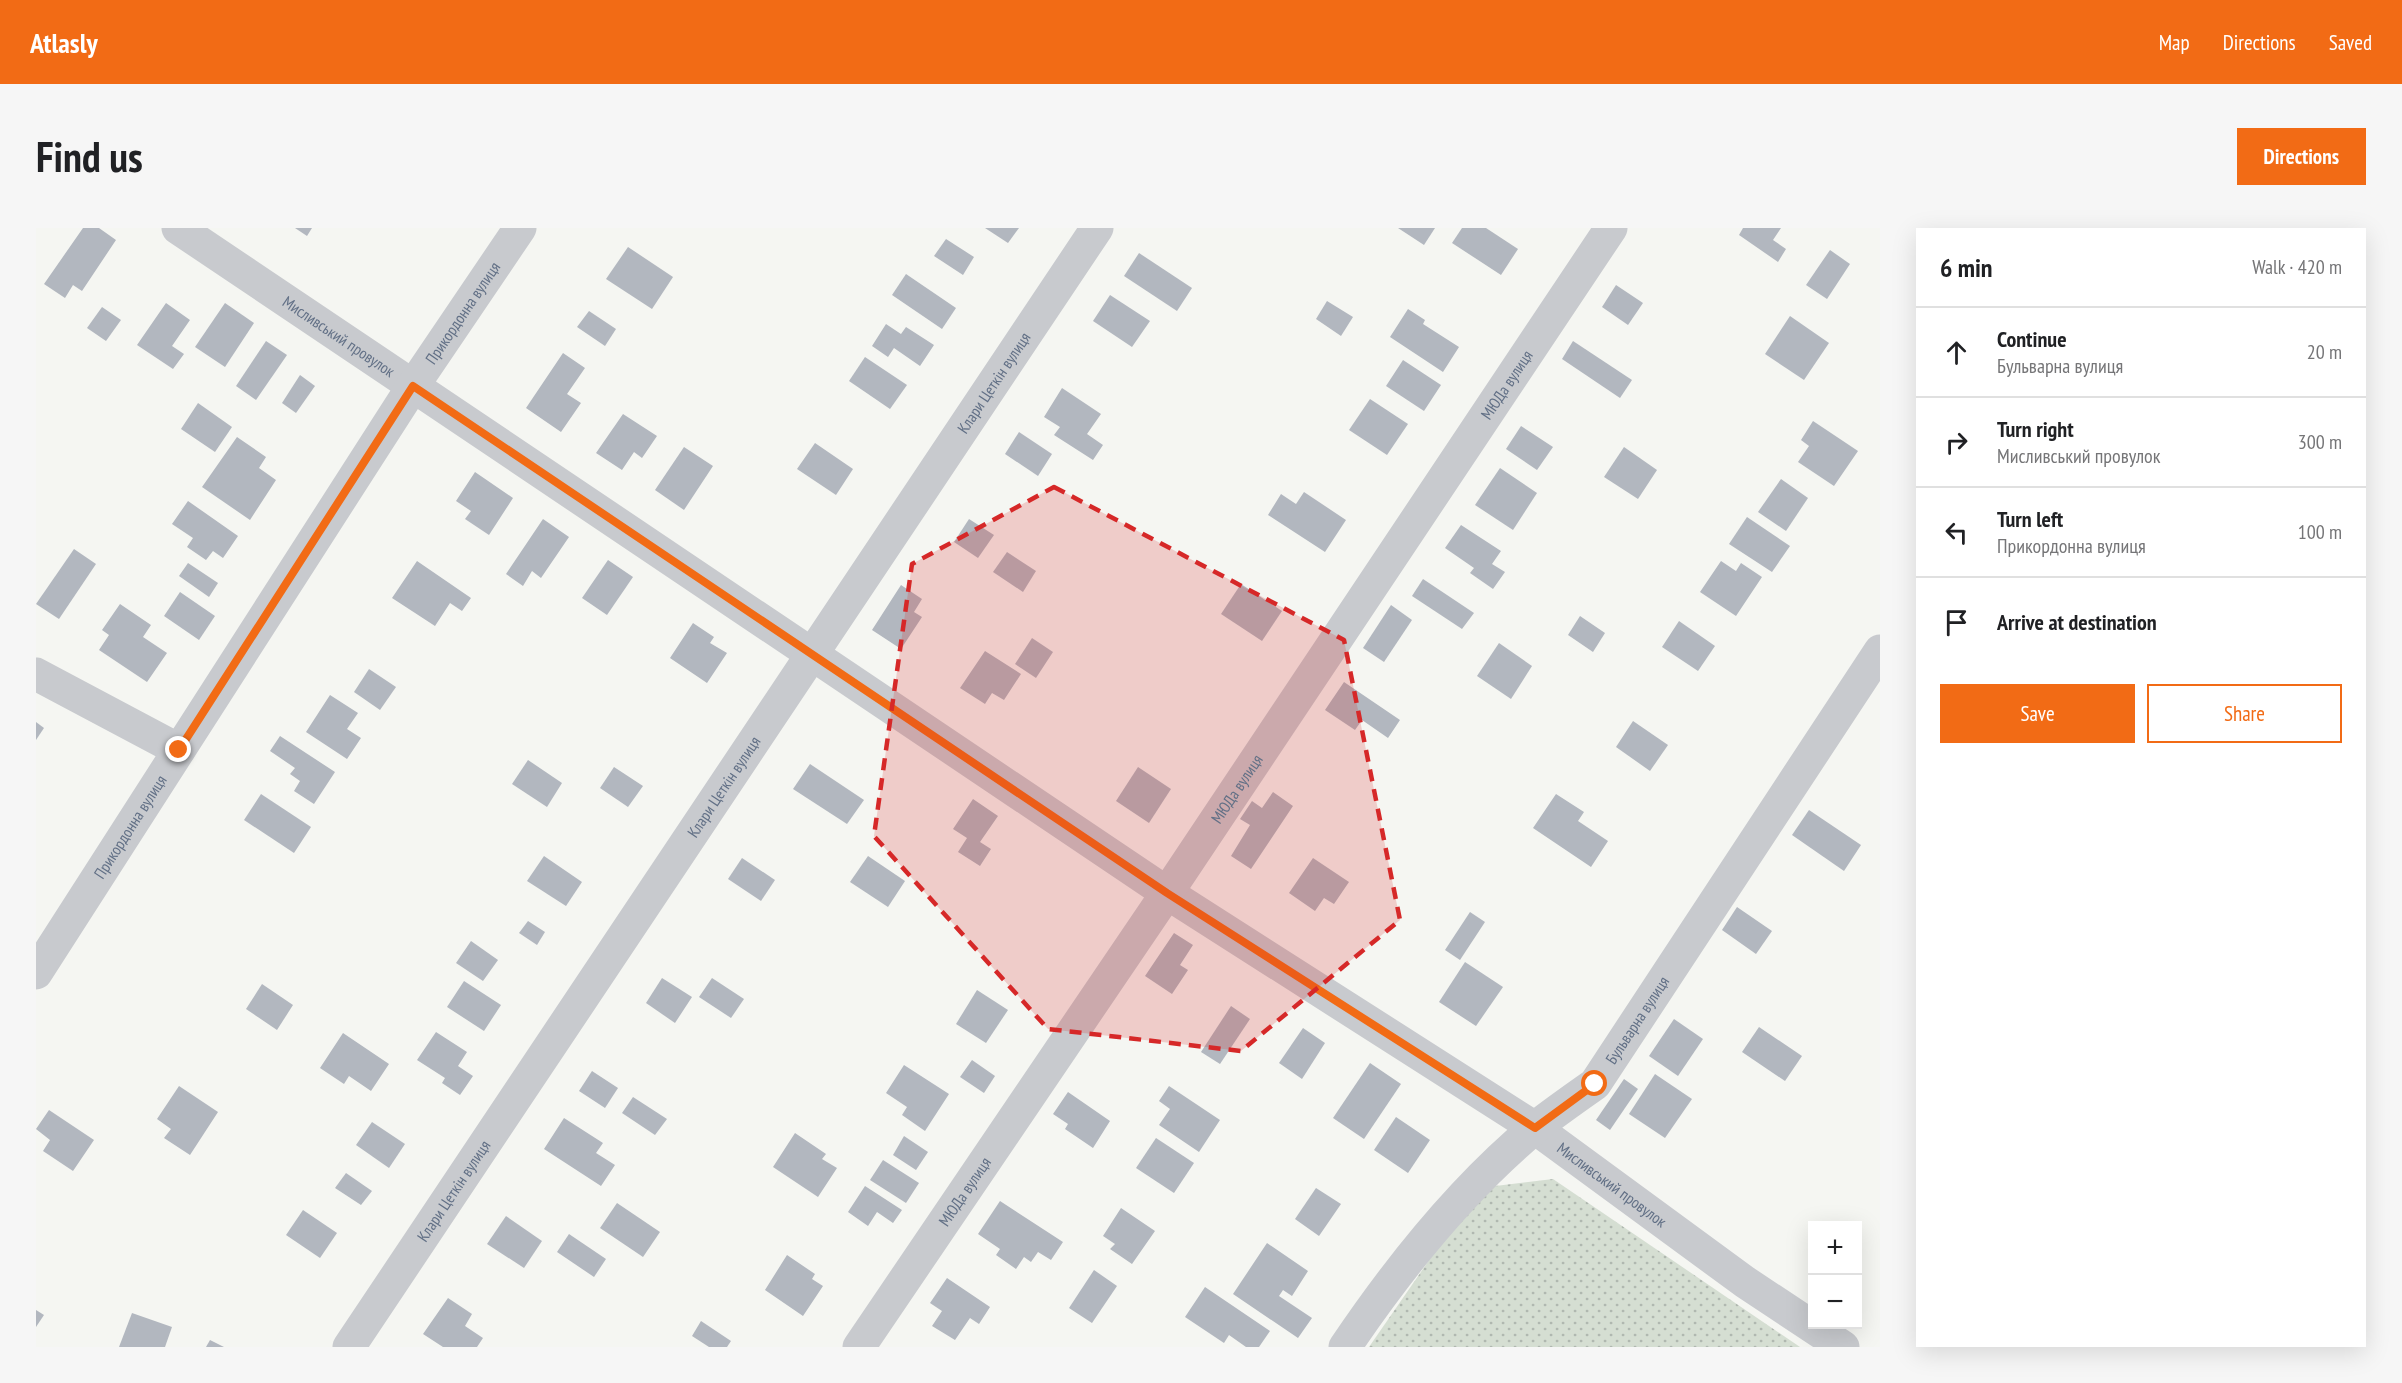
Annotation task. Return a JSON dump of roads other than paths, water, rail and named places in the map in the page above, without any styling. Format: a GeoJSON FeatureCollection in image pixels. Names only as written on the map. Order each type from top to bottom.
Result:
{"type":"FeatureCollection","features":[{"type":"Feature","properties":{"kind":"street","name":"Мисливський провулок"},"geometry":{"type":"LineString","coordinates":[[178,228],[1167,893],[1535,1128],[1745,1282],[1843,1347]]}},
{"type":"Feature","properties":{"kind":"street","name":"Прикордонна вулиця"},"geometry":{"type":"LineString","coordinates":[[36,973],[413,386],[520,228]]}},
{"type":"Feature","properties":{"kind":"street","name":"Клари Цеткін вулиця"},"geometry":{"type":"LineString","coordinates":[[349,1347],[1096,228]]}},
{"type":"Feature","properties":{"kind":"street","name":"МЮДа вулиця"},"geometry":{"type":"LineString","coordinates":[[860,1347],[1167,893],[1611,228]]}},
{"type":"Feature","properties":{"kind":"street","name":"Бульварна вулиця"},"geometry":{"type":"LineString","coordinates":[[1345,1347],[1384,1290],[1463,1196],[1535,1128],[1595,1084],[1880,651]]}},
{"type":"Feature","properties":{"kind":"street"},"geometry":{"type":"LineString","coordinates":[[36,674],[179,750]]}}]}
